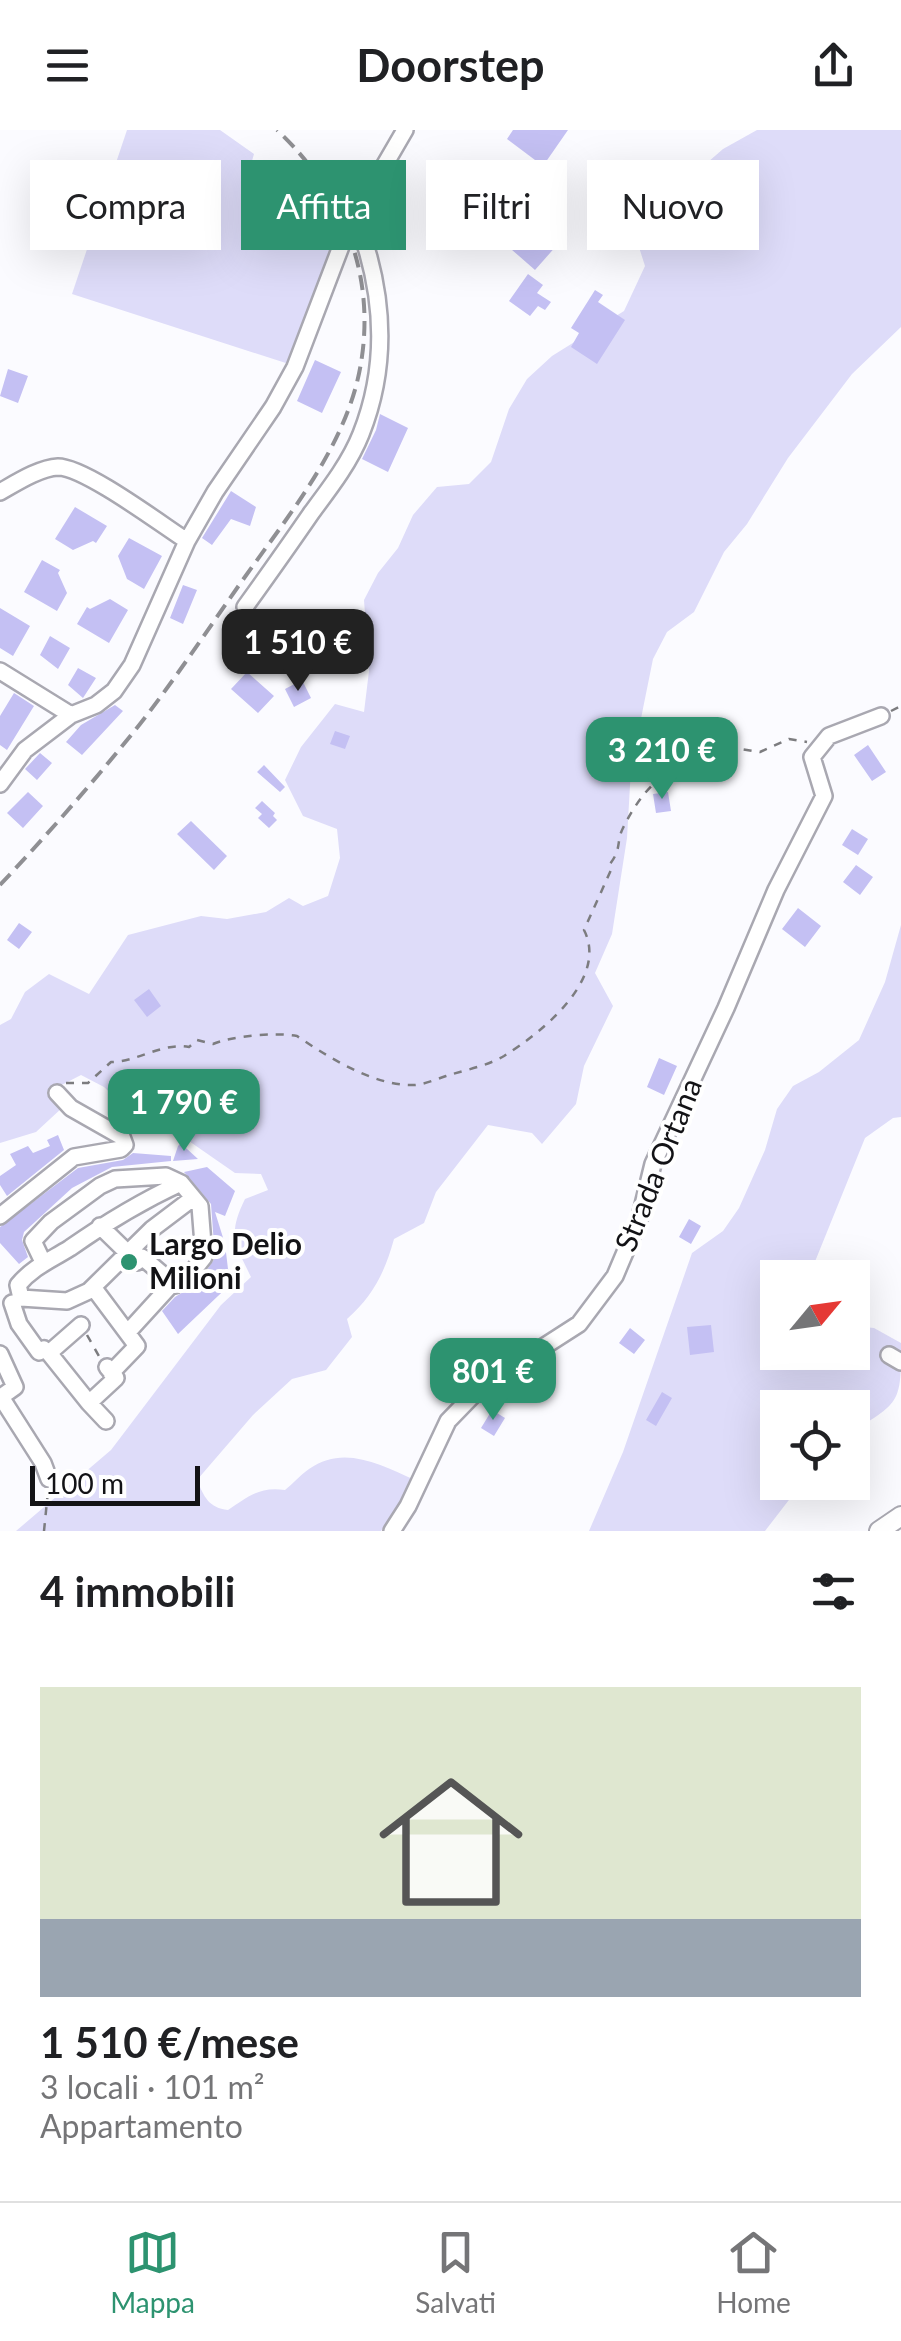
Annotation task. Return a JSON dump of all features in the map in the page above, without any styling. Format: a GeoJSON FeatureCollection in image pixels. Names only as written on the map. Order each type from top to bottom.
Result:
{"type":"FeatureCollection","features":[{"type":"Feature","properties":{"kind":"street"},"geometry":{"type":"LineString","coordinates":[[388,160],[405,130]]}},
{"type":"Feature","properties":{"kind":"street"},"geometry":{"type":"LineString","coordinates":[[0,784],[25,750],[70,714],[96,705],[114,691],[132,666],[215,492],[296,367],[342,250]]}},
{"type":"Feature","properties":{"kind":"street"},"geometry":{"type":"LineString","coordinates":[[245,607],[341,472],[362,434],[380,340],[374,265],[368,250]]}},
{"type":"Feature","properties":{"kind":"street"},"geometry":{"type":"LineString","coordinates":[[0,492],[58,468],[85,476],[188,542]]}},
{"type":"Feature","properties":{"kind":"street"},"geometry":{"type":"LineString","coordinates":[[0,671],[70,714]]}},
{"type":"Feature","properties":{"kind":"street"},"geometry":{"type":"LineString","coordinates":[[812,757],[829,736],[881,716]]}},
{"type":"Feature","properties":{"kind":"street","name":"Strada Ortana"},"geometry":{"type":"LineString","coordinates":[[392,1531],[408,1506],[448,1420],[481,1387],[579,1324],[615,1276],[640,1217],[653,1164],[776,890],[824,796],[812,757]]}},
{"type":"Feature","properties":{"kind":"street"},"geometry":{"type":"LineString","coordinates":[[0,1216],[74,1157],[125,1145],[122,1137],[71,1108],[57,1093]]}},
{"type":"Feature","properties":{"kind":"street"},"geometry":{"type":"LineString","coordinates":[[43,1262],[33,1241],[64,1211],[100,1186],[115,1179],[152,1176],[182,1183],[200,1206],[204,1258],[189,1276],[152,1304],[128,1332]]}},
{"type":"Feature","properties":{"kind":"street"},"geometry":{"type":"LineString","coordinates":[[11,1303],[67,1301],[93,1286],[126,1253],[162,1202],[182,1183]]}},
{"type":"Feature","properties":{"kind":"street"},"geometry":{"type":"LineString","coordinates":[[106,1421],[49,1353],[44,1349],[39,1352],[20,1324],[11,1303],[18,1285],[43,1262],[100,1226],[162,1202],[193,1198]]}},
{"type":"Feature","properties":{"kind":"street"},"geometry":{"type":"LineString","coordinates":[[100,1226],[137,1262],[142,1257],[175,1285]]}},
{"type":"Feature","properties":{"kind":"street"},"geometry":{"type":"LineString","coordinates":[[89,1404],[137,1346],[93,1286]]}},
{"type":"Feature","properties":{"kind":"street"},"geometry":{"type":"LineString","coordinates":[[49,1353],[82,1327],[67,1301]]}},
{"type":"Feature","properties":{"kind":"street"},"geometry":{"type":"LineString","coordinates":[[0,1354],[15,1387],[1,1398],[49,1479]]}},
{"type":"Feature","properties":{"kind":"path"},"geometry":{"type":"LineString","coordinates":[[57,1093],[67,1083],[88,1083],[111,1062],[127,1062],[133,1056],[174,1045],[190,1047],[197,1040],[213,1044],[225,1038],[297,1036],[361,1072],[410,1085],[492,1062],[535,1034],[573,998],[586,961],[589,940],[584,930],[610,864],[620,852],[622,829],[656,780],[678,767],[698,761],[712,765],[741,750],[760,752],[789,739],[818,742],[812,757]]}},
{"type":"Feature","properties":{"kind":"path"},"geometry":{"type":"LineString","coordinates":[[82,1327],[111,1373]]}},
{"type":"Feature","properties":{"kind":"path"},"geometry":{"type":"LineString","coordinates":[[44,1531],[49,1479]]}},
{"type":"Feature","properties":{"kind":"shaded area"},"geometry":{"type":"Polygon","coordinates":[[[127,130],[220,130],[254,154],[252,160],[241,160],[241,250],[331,250],[292,365],[72,294],[87,250],[221,250],[221,160],[117,160],[127,130]]]}},
{"type":"Feature","properties":{"kind":"shaded area"},"geometry":{"type":"Polygon","coordinates":[[[757,130],[901,130],[901,327],[852,374],[788,458],[747,524],[724,552],[694,612],[667,632],[653,659],[631,768],[627,838],[612,934],[595,973],[613,1006],[584,1066],[576,1104],[542,1144],[532,1133],[488,1125],[436,1192],[424,1223],[394,1239],[377,1283],[347,1319],[352,1337],[326,1370],[292,1379],[253,1415],[197,1480],[208,1501],[228,1510],[261,1491],[285,1490],[309,1469],[336,1458],[362,1460],[415,1480],[381,1531],[16,1531],[111,1450],[221,1305],[251,1277],[237,1246],[236,1221],[245,1199],[268,1190],[261,1174],[235,1173],[186,1139],[145,1125],[104,1087],[81,1075],[54,1089],[63,1107],[36,1132],[0,1143],[0,1025],[11,1019],[25,992],[49,974],[89,994],[128,935],[201,916],[227,919],[266,912],[289,898],[303,906],[328,896],[340,858],[337,829],[303,816],[285,780],[301,747],[335,704],[364,712],[369,671],[364,600],[378,573],[398,548],[413,515],[437,487],[469,484],[491,462],[509,409],[527,379],[552,356],[624,311],[645,266],[640,250],[759,250],[759,160],[710,160],[757,130]]]}},
{"type":"Feature","properties":{"kind":"shaded area"},"geometry":{"type":"Polygon","coordinates":[[[901,925],[901,1117],[893,1118],[865,1138],[816,1260],[760,1260],[760,1370],[870,1370],[870,1328],[874,1328],[901,1343],[895,1398],[870,1420],[870,1390],[760,1390],[760,1500],[789,1500],[765,1531],[589,1531],[623,1452],[692,1253],[723,1231],[739,1208],[765,1150],[777,1109],[793,1086],[819,1072],[859,1040],[885,982],[901,925]]]}},
{"type":"Feature","properties":{"kind":"building"},"geometry":{"type":"Polygon","coordinates":[[[513,130],[568,130],[547,160],[535,160],[507,139],[513,130]]]}},
{"type":"Feature","properties":{"kind":"building"},"geometry":{"type":"Polygon","coordinates":[[[512,250],[553,250],[535,270],[512,250]]]}},
{"type":"Feature","properties":{"kind":"building"},"geometry":{"type":"Polygon","coordinates":[[[528,274],[543,285],[537,293],[551,302],[545,310],[538,306],[530,316],[509,301],[528,274]]]}},
{"type":"Feature","properties":{"kind":"building"},"geometry":{"type":"Polygon","coordinates":[[[595,290],[603,295],[598,302],[625,320],[597,364],[571,347],[579,333],[571,328],[595,290]]]}},
{"type":"Feature","properties":{"kind":"building"},"geometry":{"type":"Polygon","coordinates":[[[315,360],[341,372],[322,413],[297,401],[315,360]]]}},
{"type":"Feature","properties":{"kind":"building"},"geometry":{"type":"Polygon","coordinates":[[[8,369],[28,376],[18,403],[0,396],[8,369]]]}},
{"type":"Feature","properties":{"kind":"building"},"geometry":{"type":"Polygon","coordinates":[[[380,414],[408,428],[388,472],[362,459],[380,414]]]}},
{"type":"Feature","properties":{"kind":"building"},"geometry":{"type":"Polygon","coordinates":[[[231,491],[256,507],[250,526],[231,519],[212,545],[202,538],[231,491]]]}},
{"type":"Feature","properties":{"kind":"building"},"geometry":{"type":"Polygon","coordinates":[[[75,507],[107,526],[96,543],[73,550],[55,539],[75,507]]]}},
{"type":"Feature","properties":{"kind":"building"},"geometry":{"type":"Polygon","coordinates":[[[129,538],[162,556],[144,589],[127,579],[118,556],[129,538]]]}},
{"type":"Feature","properties":{"kind":"building"},"geometry":{"type":"Polygon","coordinates":[[[42,560],[60,570],[67,593],[57,611],[24,592],[42,560]]]}},
{"type":"Feature","properties":{"kind":"building"},"geometry":{"type":"Polygon","coordinates":[[[183,585],[197,590],[183,624],[170,618],[183,585]]]}},
{"type":"Feature","properties":{"kind":"building"},"geometry":{"type":"Polygon","coordinates":[[[110,599],[128,610],[109,643],[77,624],[87,607],[110,599]]]}},
{"type":"Feature","properties":{"kind":"building"},"geometry":{"type":"Polygon","coordinates":[[[0,608],[30,626],[13,656],[0,648],[0,608]]]}},
{"type":"Feature","properties":{"kind":"building"},"geometry":{"type":"Polygon","coordinates":[[[290,618],[306,629],[296,643],[280,632],[290,618]]]}},
{"type":"Feature","properties":{"kind":"building"},"geometry":{"type":"Polygon","coordinates":[[[50,636],[70,648],[58,669],[40,655],[50,636]]]}},
{"type":"Feature","properties":{"kind":"building"},"geometry":{"type":"Polygon","coordinates":[[[78,668],[96,678],[83,698],[68,685],[78,668]]]}},
{"type":"Feature","properties":{"kind":"building"},"geometry":{"type":"Polygon","coordinates":[[[247,672],[274,696],[258,713],[231,689],[247,672]]]}},
{"type":"Feature","properties":{"kind":"building"},"geometry":{"type":"Polygon","coordinates":[[[302,680],[311,698],[294,707],[285,689],[302,680]]]}},
{"type":"Feature","properties":{"kind":"building"},"geometry":{"type":"Polygon","coordinates":[[[14,693],[34,706],[7,750],[0,745],[0,716],[14,693]]]}},
{"type":"Feature","properties":{"kind":"building"},"geometry":{"type":"Polygon","coordinates":[[[115,705],[123,711],[82,755],[66,742],[81,725],[115,705]]]}},
{"type":"Feature","properties":{"kind":"building"},"geometry":{"type":"Polygon","coordinates":[[[335,731],[350,736],[345,749],[330,744],[335,731]]]}},
{"type":"Feature","properties":{"kind":"building"},"geometry":{"type":"Polygon","coordinates":[[[868,745],[886,772],[872,781],[854,755],[868,745]]]}},
{"type":"Feature","properties":{"kind":"building"},"geometry":{"type":"Polygon","coordinates":[[[40,753],[52,763],[37,780],[25,769],[40,753]]]}},
{"type":"Feature","properties":{"kind":"building"},"geometry":{"type":"Polygon","coordinates":[[[264,765],[285,787],[280,792],[257,772],[264,765]]]}},
{"type":"Feature","properties":{"kind":"building"},"geometry":{"type":"Polygon","coordinates":[[[28,792],[43,806],[23,828],[7,813],[28,792]]]}},
{"type":"Feature","properties":{"kind":"building"},"geometry":{"type":"Polygon","coordinates":[[[668,792],[671,811],[656,813],[653,794],[668,792]]]}},
{"type":"Feature","properties":{"kind":"building"},"geometry":{"type":"Polygon","coordinates":[[[262,801],[277,820],[269,828],[258,818],[262,814],[255,808],[262,801]]]}},
{"type":"Feature","properties":{"kind":"building"},"geometry":{"type":"Polygon","coordinates":[[[191,821],[227,856],[214,870],[177,834],[191,821]]]}},
{"type":"Feature","properties":{"kind":"building"},"geometry":{"type":"Polygon","coordinates":[[[852,829],[868,839],[858,855],[842,845],[852,829]]]}},
{"type":"Feature","properties":{"kind":"building"},"geometry":{"type":"Polygon","coordinates":[[[856,865],[873,877],[860,895],[843,882],[856,865]]]}},
{"type":"Feature","properties":{"kind":"building"},"geometry":{"type":"Polygon","coordinates":[[[798,908],[821,926],[805,947],[782,929],[798,908]]]}},
{"type":"Feature","properties":{"kind":"building"},"geometry":{"type":"Polygon","coordinates":[[[19,923],[32,932],[19,949],[7,940],[19,923]]]}},
{"type":"Feature","properties":{"kind":"building"},"geometry":{"type":"Polygon","coordinates":[[[149,989],[161,1006],[147,1017],[134,1000],[149,989]]]}},
{"type":"Feature","properties":{"kind":"building"},"geometry":{"type":"Polygon","coordinates":[[[659,1058],[677,1066],[664,1095],[647,1087],[659,1058]]]}},
{"type":"Feature","properties":{"kind":"building"},"geometry":{"type":"Polygon","coordinates":[[[58,1135],[64,1150],[7,1196],[0,1176],[16,1165],[10,1154],[28,1146],[33,1153],[50,1146],[47,1140],[58,1135]]]}},
{"type":"Feature","properties":{"kind":"building"},"geometry":{"type":"Polygon","coordinates":[[[183,1141],[186,1148],[198,1159],[173,1161],[183,1141]]]}},
{"type":"Feature","properties":{"kind":"building"},"geometry":{"type":"Polygon","coordinates":[[[133,1153],[171,1156],[171,1161],[112,1167],[72,1188],[24,1232],[22,1240],[28,1257],[19,1264],[0,1243],[0,1227],[78,1168],[123,1160],[133,1153]]]}},
{"type":"Feature","properties":{"kind":"building"},"geometry":{"type":"Polygon","coordinates":[[[207,1167],[235,1191],[225,1216],[215,1212],[228,1269],[238,1277],[178,1334],[162,1311],[175,1297],[198,1283],[215,1258],[211,1204],[184,1172],[207,1167]]]}},
{"type":"Feature","properties":{"kind":"building"},"geometry":{"type":"Polygon","coordinates":[[[689,1219],[701,1226],[691,1244],[679,1237],[689,1219]]]}},
{"type":"Feature","properties":{"kind":"building"},"geometry":{"type":"Polygon","coordinates":[[[711,1325],[714,1352],[690,1355],[687,1327],[711,1325]]]}},
{"type":"Feature","properties":{"kind":"building"},"geometry":{"type":"Polygon","coordinates":[[[630,1328],[645,1340],[634,1354],[619,1343],[630,1328]]]}},
{"type":"Feature","properties":{"kind":"building"},"geometry":{"type":"Polygon","coordinates":[[[662,1392],[672,1398],[656,1426],[646,1420],[662,1392]]]}},
{"type":"Feature","properties":{"kind":"building"},"geometry":{"type":"Polygon","coordinates":[[[492,1410],[505,1418],[494,1436],[481,1428],[492,1410]]]}},
{"type":"Feature","properties":{"kind":"railway"},"geometry":{"type":"LineString","coordinates":[[0,885],[153,707],[314,478],[354,393],[364,330],[358,266],[349,236],[320,179],[277,130]]}},
{"type":"Feature","properties":{"kind":"place","name":"Largo Delio Milioni"},"geometry":{"type":"Point","coordinates":[129,1262]}}]}
